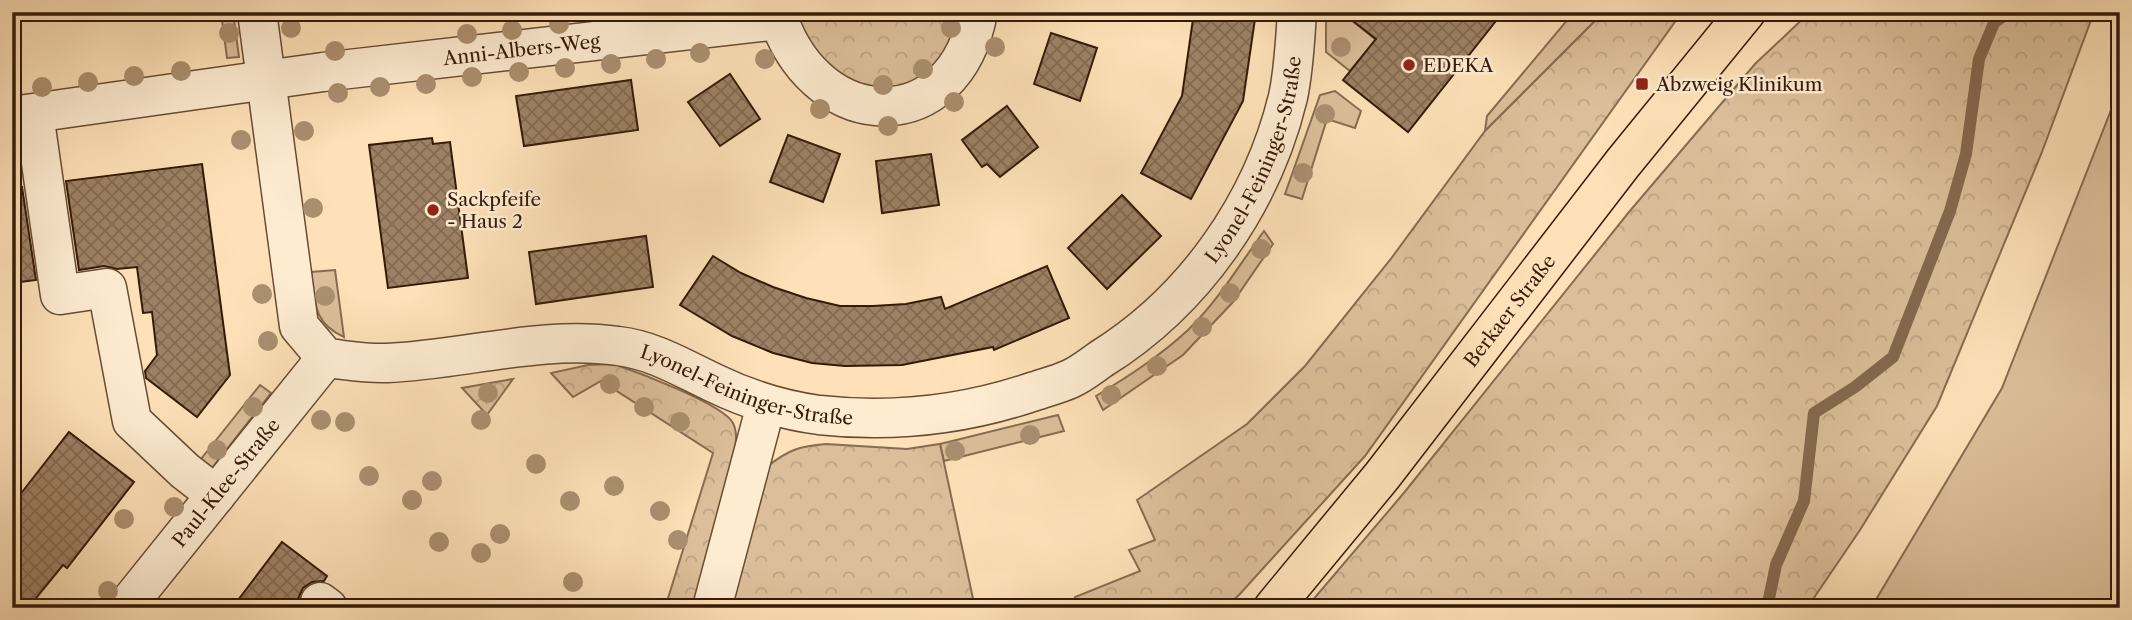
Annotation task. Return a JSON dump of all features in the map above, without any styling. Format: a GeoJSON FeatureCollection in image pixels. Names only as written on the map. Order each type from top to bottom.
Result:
{"type":"FeatureCollection","features":[{"type":"Feature","properties":{"kind":"main road","name":"Berkaer Straße"},"geometry":{"type":"LineString","coordinates":[[1273,608],[1382,477],[1623,163],[1746,12]]}},
{"type":"Feature","properties":{"kind":"street"},"geometry":{"type":"LineString","coordinates":[[257,12],[299,326],[326,358]]}},
{"type":"Feature","properties":{"kind":"street","name":"Anni-Albers-Weg"},"geometry":{"type":"LineString","coordinates":[[267,80],[779,20],[796,57],[826,88],[843,99],[885,108],[911,102],[936,88],[951,74],[974,34],[978,12]]}},
{"type":"Feature","properties":{"kind":"street","name":"Lyonel-Feininger-Straße"},"geometry":{"type":"LineString","coordinates":[[326,358],[384,364],[580,342],[617,345],[672,362],[716,385],[766,405],[817,415],[861,418],[910,418],[950,414],[1014,398],[1070,379],[1124,345],[1167,308],[1201,272],[1232,229],[1251,197],[1277,134],[1294,65],[1297,12]]}},
{"type":"Feature","properties":{"kind":"street"},"geometry":{"type":"LineString","coordinates":[[216,495],[185,471],[132,421],[107,288],[60,295],[23,115],[267,80]]}},
{"type":"Feature","properties":{"kind":"street","name":"Paul-Klee-Straße"},"geometry":{"type":"LineString","coordinates":[[125,608],[326,358]]}},
{"type":"Feature","properties":{"kind":"street"},"geometry":{"type":"LineString","coordinates":[[712,608],[766,405]]}},
{"type":"Feature","properties":{"kind":"green space"},"geometry":{"type":"Polygon","coordinates":[[[221,12],[233,12],[239,57],[227,58],[221,12]]]}},
{"type":"Feature","properties":{"kind":"green space"},"geometry":{"type":"Polygon","coordinates":[[[795,12],[966,12],[952,56],[907,93],[825,77],[795,12]]]}},
{"type":"Feature","properties":{"kind":"green space"},"geometry":{"type":"Polygon","coordinates":[[[1326,12],[1351,12],[1348,17],[1376,40],[1350,71],[1326,52],[1326,12]]]}},
{"type":"Feature","properties":{"kind":"green space"},"geometry":{"type":"Polygon","coordinates":[[[1574,12],[1604,12],[1485,131],[1487,116],[1574,12]]]}},
{"type":"Feature","properties":{"kind":"green space"},"geometry":{"type":"Polygon","coordinates":[[[1604,12],[1682,12],[1365,456],[1225,608],[1078,608],[1075,597],[1140,571],[1129,550],[1155,540],[1137,500],[1247,424],[1305,366],[1390,260],[1485,131],[1604,12]]]}},
{"type":"Feature","properties":{"kind":"green space"},"geometry":{"type":"Polygon","coordinates":[[[1810,12],[2094,12],[2042,152],[1937,406],[1860,530],[1807,608],[1306,608],[1403,494],[1629,212],[1755,64],[1810,12]]]}},
{"type":"Feature","properties":{"kind":"green space"},"geometry":{"type":"Polygon","coordinates":[[[2120,72],[2120,608],[1871,608],[2002,388],[2111,110],[2120,72]]]}},
{"type":"Feature","properties":{"kind":"green space"},"geometry":{"type":"Polygon","coordinates":[[[1335,91],[1361,111],[1355,128],[1327,119],[1302,199],[1285,194],[1320,95],[1335,91]]]}},
{"type":"Feature","properties":{"kind":"green space"},"geometry":{"type":"Polygon","coordinates":[[[1264,231],[1273,244],[1233,302],[1183,355],[1103,410],[1096,396],[1144,365],[1188,330],[1219,295],[1264,231]]]}},
{"type":"Feature","properties":{"kind":"green space"},"geometry":{"type":"Polygon","coordinates":[[[335,270],[344,337],[326,325],[321,318],[313,293],[311,272],[335,270]]]}},
{"type":"Feature","properties":{"kind":"green space"},"geometry":{"type":"Polygon","coordinates":[[[614,364],[697,398],[726,415],[735,427],[734,456],[693,608],[665,608],[713,453],[601,381],[573,397],[551,373],[588,365],[614,364]]]}},
{"type":"Feature","properties":{"kind":"green space"},"geometry":{"type":"Polygon","coordinates":[[[513,379],[487,415],[462,388],[513,379]]]}},
{"type":"Feature","properties":{"kind":"green space"},"geometry":{"type":"Polygon","coordinates":[[[260,385],[271,393],[212,468],[201,459],[260,385]]]}},
{"type":"Feature","properties":{"kind":"green space"},"geometry":{"type":"Polygon","coordinates":[[[1058,415],[1064,431],[944,461],[940,444],[1058,415]]]}},
{"type":"Feature","properties":{"kind":"green space"},"geometry":{"type":"Polygon","coordinates":[[[826,444],[907,449],[940,444],[975,608],[728,608],[768,466],[795,450],[826,444]]]}},
{"type":"Feature","properties":{"kind":"building"},"geometry":{"type":"Polygon","coordinates":[[[1194,12],[1256,12],[1243,101],[1191,199],[1141,173],[1182,96],[1194,12]]]}},
{"type":"Feature","properties":{"kind":"building"},"geometry":{"type":"Polygon","coordinates":[[[1341,12],[1503,12],[1408,132],[1343,80],[1376,39],[1341,12]]]}},
{"type":"Feature","properties":{"kind":"building"},"geometry":{"type":"Polygon","coordinates":[[[1051,33],[1097,48],[1080,101],[1034,84],[1051,33]]]}},
{"type":"Feature","properties":{"kind":"building"},"geometry":{"type":"Polygon","coordinates":[[[730,74],[760,119],[720,146],[688,102],[730,74]]]}},
{"type":"Feature","properties":{"kind":"building"},"geometry":{"type":"Polygon","coordinates":[[[631,80],[638,130],[524,146],[516,96],[631,80]]]}},
{"type":"Feature","properties":{"kind":"building"},"geometry":{"type":"Polygon","coordinates":[[[1007,106],[1038,147],[1000,177],[987,164],[982,167],[962,140],[1007,106]]]}},
{"type":"Feature","properties":{"kind":"building"},"geometry":{"type":"Polygon","coordinates":[[[788,135],[840,154],[823,202],[770,182],[788,135]]]}},
{"type":"Feature","properties":{"kind":"building"},"geometry":{"type":"Polygon","coordinates":[[[432,138],[433,144],[450,142],[468,278],[388,288],[369,145],[432,138]]]}},
{"type":"Feature","properties":{"kind":"building"},"geometry":{"type":"Polygon","coordinates":[[[931,154],[939,205],[882,213],[876,161],[931,154]]]}},
{"type":"Feature","properties":{"kind":"building"},"geometry":{"type":"Polygon","coordinates":[[[202,164],[230,375],[197,417],[146,378],[145,371],[157,355],[152,312],[143,313],[137,267],[117,269],[104,266],[79,270],[66,181],[202,164]]]}},
{"type":"Feature","properties":{"kind":"building"},"geometry":{"type":"Polygon","coordinates":[[[22,187],[36,280],[12,283],[12,188],[22,187]]]}},
{"type":"Feature","properties":{"kind":"building"},"geometry":{"type":"Polygon","coordinates":[[[1122,195],[1161,236],[1107,289],[1068,248],[1122,195]]]}},
{"type":"Feature","properties":{"kind":"building"},"geometry":{"type":"Polygon","coordinates":[[[646,236],[653,287],[536,304],[529,252],[646,236]]]}},
{"type":"Feature","properties":{"kind":"building"},"geometry":{"type":"Polygon","coordinates":[[[713,256],[741,273],[773,287],[840,306],[906,304],[941,297],[945,309],[1047,266],[1069,318],[994,350],[993,347],[902,365],[845,366],[812,363],[773,353],[732,336],[680,305],[713,256]]]}},
{"type":"Feature","properties":{"kind":"building"},"geometry":{"type":"Polygon","coordinates":[[[69,432],[134,482],[67,568],[63,565],[28,608],[12,608],[12,505],[69,432]]]}},
{"type":"Feature","properties":{"kind":"building"},"geometry":{"type":"Polygon","coordinates":[[[282,542],[327,576],[324,581],[312,582],[303,588],[298,599],[299,608],[232,608],[282,542]]]}},
{"type":"Feature","properties":{"kind":"waterway"},"geometry":{"type":"LineString","coordinates":[[1767,608],[1776,565],[1804,501],[1814,413],[1855,387],[1893,357],[1950,211],[1966,154],[1979,59],[1994,23],[2009,12]]}},
{"type":"Feature","properties":{"kind":"place","name":"EDEKA"},"geometry":{"type":"Point","coordinates":[1409,65]}},
{"type":"Feature","properties":{"kind":"place","name":"Abzweig Klinikum"},"geometry":{"type":"Point","coordinates":[1642,84]}},
{"type":"Feature","properties":{"kind":"place","name":"Sackpfeife - Haus 2"},"geometry":{"type":"Point","coordinates":[433,210]}}]}
